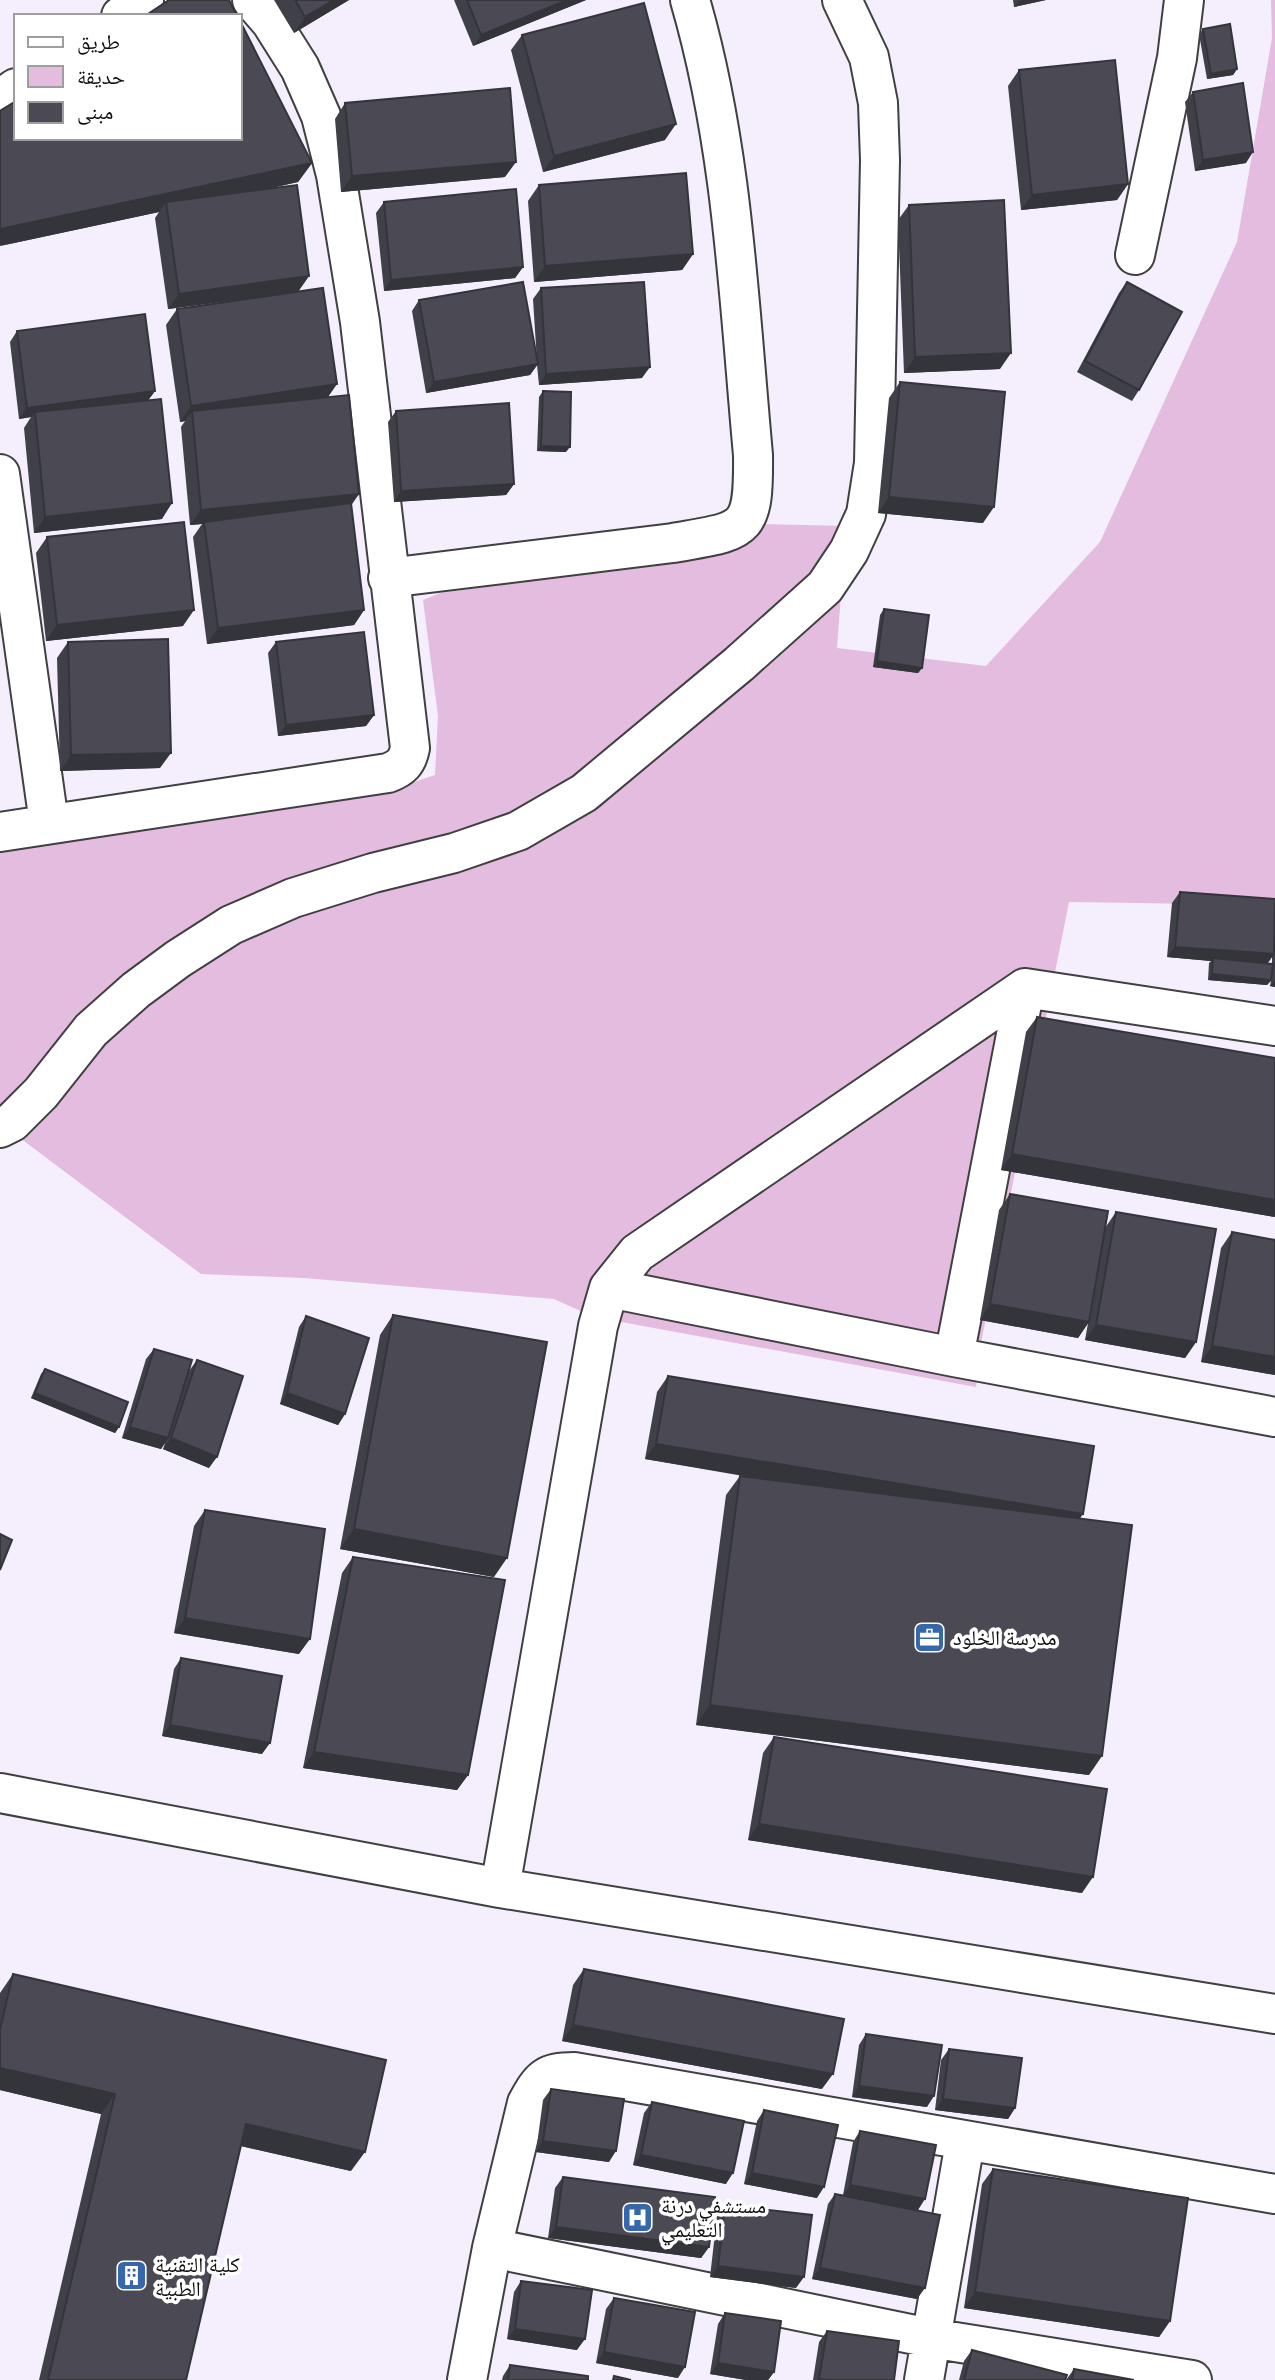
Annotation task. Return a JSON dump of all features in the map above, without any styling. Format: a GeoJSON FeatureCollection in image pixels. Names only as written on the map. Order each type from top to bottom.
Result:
{"type":"FeatureCollection","features":[{"type":"Feature","properties":{"kind":"street"},"geometry":{"type":"LineString","coordinates":[[124,14],[144,0]]}},
{"type":"Feature","properties":{"kind":"street"},"geometry":{"type":"LineString","coordinates":[[0,832],[388,773],[399,768],[408,758],[410,748],[360,322],[336,175],[321,116],[300,68],[271,22],[252,0]]}},
{"type":"Feature","properties":{"kind":"street"},"geometry":{"type":"LineString","coordinates":[[388,578],[673,543],[719,535],[745,522],[754,493],[753,455],[722,135],[706,54],[690,0]]}},
{"type":"Feature","properties":{"kind":"street"},"geometry":{"type":"LineString","coordinates":[[0,1128],[12,1122],[41,1093],[91,1030],[136,989],[178,958],[231,925],[293,898],[373,873],[454,853],[518,831],[584,793],[739,664],[825,587],[849,551],[866,514],[874,463],[880,160],[878,103],[869,57],[842,0]]}},
{"type":"Feature","properties":{"kind":"street"},"geometry":{"type":"LineString","coordinates":[[1135,255],[1177,58],[1184,0]]}},
{"type":"Feature","properties":{"kind":"street"},"geometry":{"type":"LineString","coordinates":[[0,474],[49,823]]}},
{"type":"Feature","properties":{"kind":"street"},"geometry":{"type":"LineString","coordinates":[[954,1357],[1025,988]]}},
{"type":"Feature","properties":{"kind":"street"},"geometry":{"type":"LineString","coordinates":[[500,1888],[598,1326],[609,1288],[637,1253],[1025,988],[1275,1026]]}},
{"type":"Feature","properties":{"kind":"street"},"geometry":{"type":"LineString","coordinates":[[609,1288],[954,1357],[1275,1417]]}},
{"type":"Feature","properties":{"kind":"street"},"geometry":{"type":"LineString","coordinates":[[0,1793],[500,1888],[1275,2014]]}},
{"type":"Feature","properties":{"kind":"street"},"geometry":{"type":"LineString","coordinates":[[467,2380],[492,2248],[527,2103],[538,2082],[557,2072],[1275,2194]]}},
{"type":"Feature","properties":{"kind":"street"},"geometry":{"type":"LineString","coordinates":[[924,2380],[965,2142]]}},
{"type":"Feature","properties":{"kind":"street"},"geometry":{"type":"LineString","coordinates":[[492,2248],[930,2338],[1192,2380]]}},
{"type":"Feature","properties":{"kind":"green space"},"geometry":{"type":"Polygon","coordinates":[[[1271,0],[1275,0],[1275,905],[1069,902],[981,1343],[976,1387],[594,1317],[554,1299],[304,1278],[201,1274],[0,1123],[0,845],[393,789],[435,775],[438,716],[423,600],[440,593],[720,555],[745,544],[763,524],[846,526],[837,648],[986,666],[1100,542],[1237,242],[1272,38],[1271,0]]]}},
{"type":"Feature","properties":{"kind":"building"},"geometry":{"type":"Polygon","coordinates":[[[169,0],[229,0],[236,14],[148,14],[169,0]]]}},
{"type":"Feature","properties":{"kind":"building"},"geometry":{"type":"Polygon","coordinates":[[[295,0],[334,0],[305,17],[295,0]]]}},
{"type":"Feature","properties":{"kind":"building"},"geometry":{"type":"Polygon","coordinates":[[[467,0],[567,0],[481,35],[467,0]]]}},
{"type":"Feature","properties":{"kind":"building"},"geometry":{"type":"Polygon","coordinates":[[[644,3],[676,124],[554,156],[522,35],[644,3]]]}},
{"type":"Feature","properties":{"kind":"building"},"geometry":{"type":"Polygon","coordinates":[[[1230,24],[1237,69],[1211,74],[1203,29],[1230,24]]]}},
{"type":"Feature","properties":{"kind":"building"},"geometry":{"type":"Polygon","coordinates":[[[242,25],[312,163],[0,229],[0,111],[14,102],[14,140],[242,140],[242,25]]]}},
{"type":"Feature","properties":{"kind":"building"},"geometry":{"type":"Polygon","coordinates":[[[1115,60],[1128,184],[1032,195],[1019,70],[1115,60]]]}},
{"type":"Feature","properties":{"kind":"building"},"geometry":{"type":"Polygon","coordinates":[[[1243,83],[1253,152],[1203,160],[1193,92],[1243,83]]]}},
{"type":"Feature","properties":{"kind":"building"},"geometry":{"type":"Polygon","coordinates":[[[510,88],[516,162],[352,176],[345,103],[510,88]]]}},
{"type":"Feature","properties":{"kind":"building"},"geometry":{"type":"Polygon","coordinates":[[[686,173],[693,254],[545,266],[539,185],[686,173]]]}},
{"type":"Feature","properties":{"kind":"building"},"geometry":{"type":"Polygon","coordinates":[[[297,185],[309,276],[179,294],[166,202],[297,185]]]}},
{"type":"Feature","properties":{"kind":"building"},"geometry":{"type":"Polygon","coordinates":[[[516,189],[523,267],[391,280],[384,202],[516,189]]]}},
{"type":"Feature","properties":{"kind":"building"},"geometry":{"type":"Polygon","coordinates":[[[1004,200],[1011,353],[915,357],[909,205],[1004,200]]]}},
{"type":"Feature","properties":{"kind":"building"},"geometry":{"type":"Polygon","coordinates":[[[523,282],[538,364],[434,382],[419,300],[523,282]]]}},
{"type":"Feature","properties":{"kind":"building"},"geometry":{"type":"Polygon","coordinates":[[[644,282],[650,367],[546,374],[541,288],[644,282]]]}},
{"type":"Feature","properties":{"kind":"building"},"geometry":{"type":"Polygon","coordinates":[[[1127,282],[1182,312],[1139,390],[1085,361],[1127,282]]]}},
{"type":"Feature","properties":{"kind":"building"},"geometry":{"type":"Polygon","coordinates":[[[323,288],[337,384],[191,406],[177,309],[323,288]]]}},
{"type":"Feature","properties":{"kind":"building"},"geometry":{"type":"Polygon","coordinates":[[[145,314],[155,391],[27,408],[17,331],[145,314]]]}},
{"type":"Feature","properties":{"kind":"building"},"geometry":{"type":"Polygon","coordinates":[[[900,382],[1005,392],[994,507],[889,497],[900,382]]]}},
{"type":"Feature","properties":{"kind":"building"},"geometry":{"type":"Polygon","coordinates":[[[543,391],[571,392],[570,447],[541,446],[543,391]]]}},
{"type":"Feature","properties":{"kind":"building"},"geometry":{"type":"Polygon","coordinates":[[[349,395],[359,494],[201,510],[192,411],[349,395]]]}},
{"type":"Feature","properties":{"kind":"building"},"geometry":{"type":"Polygon","coordinates":[[[161,399],[172,503],[45,517],[35,412],[161,399]]]}},
{"type":"Feature","properties":{"kind":"building"},"geometry":{"type":"Polygon","coordinates":[[[509,403],[514,484],[401,491],[396,411],[509,403]]]}},
{"type":"Feature","properties":{"kind":"building"},"geometry":{"type":"Polygon","coordinates":[[[351,503],[364,610],[218,628],[204,522],[351,503]]]}},
{"type":"Feature","properties":{"kind":"building"},"geometry":{"type":"Polygon","coordinates":[[[184,522],[194,610],[57,625],[47,537],[184,522]]]}},
{"type":"Feature","properties":{"kind":"building"},"geometry":{"type":"Polygon","coordinates":[[[884,609],[929,615],[922,668],[877,661],[884,609]]]}},
{"type":"Feature","properties":{"kind":"building"},"geometry":{"type":"Polygon","coordinates":[[[364,632],[374,715],[286,725],[276,642],[364,632]]]}},
{"type":"Feature","properties":{"kind":"building"},"geometry":{"type":"Polygon","coordinates":[[[168,639],[171,753],[71,755],[68,642],[168,639]]]}},
{"type":"Feature","properties":{"kind":"building"},"geometry":{"type":"Polygon","coordinates":[[[1180,892],[1275,899],[1274,954],[1175,947],[1180,892]]]}},
{"type":"Feature","properties":{"kind":"building"},"geometry":{"type":"Polygon","coordinates":[[[1213,958],[1273,964],[1271,980],[1212,974],[1213,958]]]}},
{"type":"Feature","properties":{"kind":"building"},"geometry":{"type":"Polygon","coordinates":[[[1037,1017],[1275,1058],[1275,1200],[1012,1154],[1037,1017]]]}},
{"type":"Feature","properties":{"kind":"building"},"geometry":{"type":"Polygon","coordinates":[[[1010,1194],[1108,1211],[1089,1322],[990,1304],[1010,1194]]]}},
{"type":"Feature","properties":{"kind":"building"},"geometry":{"type":"Polygon","coordinates":[[[1116,1212],[1216,1229],[1196,1342],[1096,1325],[1116,1212]]]}},
{"type":"Feature","properties":{"kind":"building"},"geometry":{"type":"Polygon","coordinates":[[[1232,1232],[1275,1240],[1275,1357],[1212,1346],[1232,1232]]]}},
{"type":"Feature","properties":{"kind":"building"},"geometry":{"type":"Polygon","coordinates":[[[393,1315],[547,1342],[507,1558],[354,1529],[393,1315]]]}},
{"type":"Feature","properties":{"kind":"building"},"geometry":{"type":"Polygon","coordinates":[[[306,1316],[369,1338],[345,1414],[287,1393],[306,1316]]]}},
{"type":"Feature","properties":{"kind":"building"},"geometry":{"type":"Polygon","coordinates":[[[154,1349],[192,1360],[168,1438],[130,1427],[154,1349]]]}},
{"type":"Feature","properties":{"kind":"building"},"geometry":{"type":"Polygon","coordinates":[[[197,1360],[243,1376],[217,1457],[171,1438],[197,1360]]]}},
{"type":"Feature","properties":{"kind":"building"},"geometry":{"type":"Polygon","coordinates":[[[45,1369],[128,1402],[119,1427],[35,1393],[45,1369]]]}},
{"type":"Feature","properties":{"kind":"building"},"geometry":{"type":"Polygon","coordinates":[[[668,1376],[1094,1446],[1083,1514],[656,1444],[668,1376]]]}},
{"type":"Feature","properties":{"kind":"building"},"geometry":{"type":"Polygon","coordinates":[[[740,1476],[1132,1525],[1102,1756],[710,1705],[740,1476]]]}},
{"type":"Feature","properties":{"kind":"building"},"geometry":{"type":"Polygon","coordinates":[[[205,1510],[325,1529],[310,1639],[185,1618],[205,1510]]]}},
{"type":"Feature","properties":{"kind":"building"},"geometry":{"type":"Polygon","coordinates":[[[0,1534],[12,1540],[0,1570],[0,1534]]]}},
{"type":"Feature","properties":{"kind":"building"},"geometry":{"type":"Polygon","coordinates":[[[353,1557],[505,1580],[468,1775],[314,1752],[353,1557]]]}},
{"type":"Feature","properties":{"kind":"building"},"geometry":{"type":"Polygon","coordinates":[[[181,1658],[282,1676],[270,1743],[170,1725],[181,1658]]]}},
{"type":"Feature","properties":{"kind":"building"},"geometry":{"type":"Polygon","coordinates":[[[774,1737],[1107,1789],[1093,1877],[759,1824],[774,1737]]]}},
{"type":"Feature","properties":{"kind":"building"},"geometry":{"type":"Polygon","coordinates":[[[584,1969],[844,2019],[833,2074],[573,2025],[584,1969]]]}},
{"type":"Feature","properties":{"kind":"building","name":"كلية التقنية الطبية"},"geometry":{"type":"Polygon","coordinates":[[[13,1974],[386,2060],[365,2152],[246,2124],[186,2380],[48,2380],[115,2094],[0,2068],[0,2029],[13,1974]]]}},
{"type":"Feature","properties":{"kind":"building"},"geometry":{"type":"Polygon","coordinates":[[[866,2034],[942,2045],[934,2096],[859,2086],[866,2034]]]}},
{"type":"Feature","properties":{"kind":"building"},"geometry":{"type":"Polygon","coordinates":[[[949,2049],[1022,2058],[1015,2108],[943,2099],[949,2049]]]}},
{"type":"Feature","properties":{"kind":"building"},"geometry":{"type":"Polygon","coordinates":[[[551,2089],[624,2099],[616,2151],[543,2141],[551,2089]]]}},
{"type":"Feature","properties":{"kind":"building"},"geometry":{"type":"Polygon","coordinates":[[[652,2102],[744,2121],[733,2173],[641,2155],[652,2102]]]}},
{"type":"Feature","properties":{"kind":"building"},"geometry":{"type":"Polygon","coordinates":[[[764,2110],[838,2125],[824,2187],[752,2173],[764,2110]]]}},
{"type":"Feature","properties":{"kind":"building"},"geometry":{"type":"Polygon","coordinates":[[[860,2131],[936,2145],[925,2199],[850,2185],[860,2131]]]}},
{"type":"Feature","properties":{"kind":"building"},"geometry":{"type":"Polygon","coordinates":[[[993,2169],[1188,2198],[1170,2321],[975,2292],[993,2169]]]}},
{"type":"Feature","properties":{"kind":"building"},"geometry":{"type":"Polygon","coordinates":[[[563,2177],[715,2197],[709,2247],[556,2227],[563,2177]]]}},
{"type":"Feature","properties":{"kind":"building"},"geometry":{"type":"Polygon","coordinates":[[[835,2194],[940,2215],[925,2288],[820,2268],[835,2194]]]}},
{"type":"Feature","properties":{"kind":"building"},"geometry":{"type":"Polygon","coordinates":[[[725,2205],[812,2215],[804,2277],[718,2266],[725,2205]]]}},
{"type":"Feature","properties":{"kind":"building"},"geometry":{"type":"Polygon","coordinates":[[[521,2281],[592,2290],[585,2339],[515,2329],[521,2281]]]}},
{"type":"Feature","properties":{"kind":"building"},"geometry":{"type":"Polygon","coordinates":[[[614,2298],[695,2312],[685,2367],[604,2352],[614,2298]]]}},
{"type":"Feature","properties":{"kind":"building"},"geometry":{"type":"Polygon","coordinates":[[[725,2313],[781,2321],[774,2372],[718,2363],[725,2313]]]}},
{"type":"Feature","properties":{"kind":"building"},"geometry":{"type":"Polygon","coordinates":[[[827,2331],[899,2341],[894,2380],[819,2379],[827,2331]]]}},
{"type":"Feature","properties":{"kind":"building"},"geometry":{"type":"Polygon","coordinates":[[[972,2350],[1067,2375],[1065,2380],[964,2380],[972,2350]]]}},
{"type":"Feature","properties":{"kind":"building"},"geometry":{"type":"Polygon","coordinates":[[[510,2365],[588,2376],[588,2380],[508,2380],[510,2365]]]}},
{"type":"Feature","properties":{"kind":"building"},"geometry":{"type":"Polygon","coordinates":[[[1074,2369],[1134,2380],[1072,2380],[1074,2369]]]}},
{"type":"Feature","properties":{"kind":"building"},"geometry":{"type":"Polygon","coordinates":[[[614,2376],[631,2380],[613,2380],[614,2376]]]}},
{"type":"Feature","properties":{"kind":"place","name":"مدرسة الخلود"},"geometry":{"type":"Point","coordinates":[930,1637]}},
{"type":"Feature","properties":{"kind":"place","name":"مستشفي درنة التعليمي"},"geometry":{"type":"Point","coordinates":[638,2217]}},
{"type":"Feature","properties":{"kind":"place","name":"كلية التقنية الطبية"},"geometry":{"type":"Point","coordinates":[132,2276]}}]}
